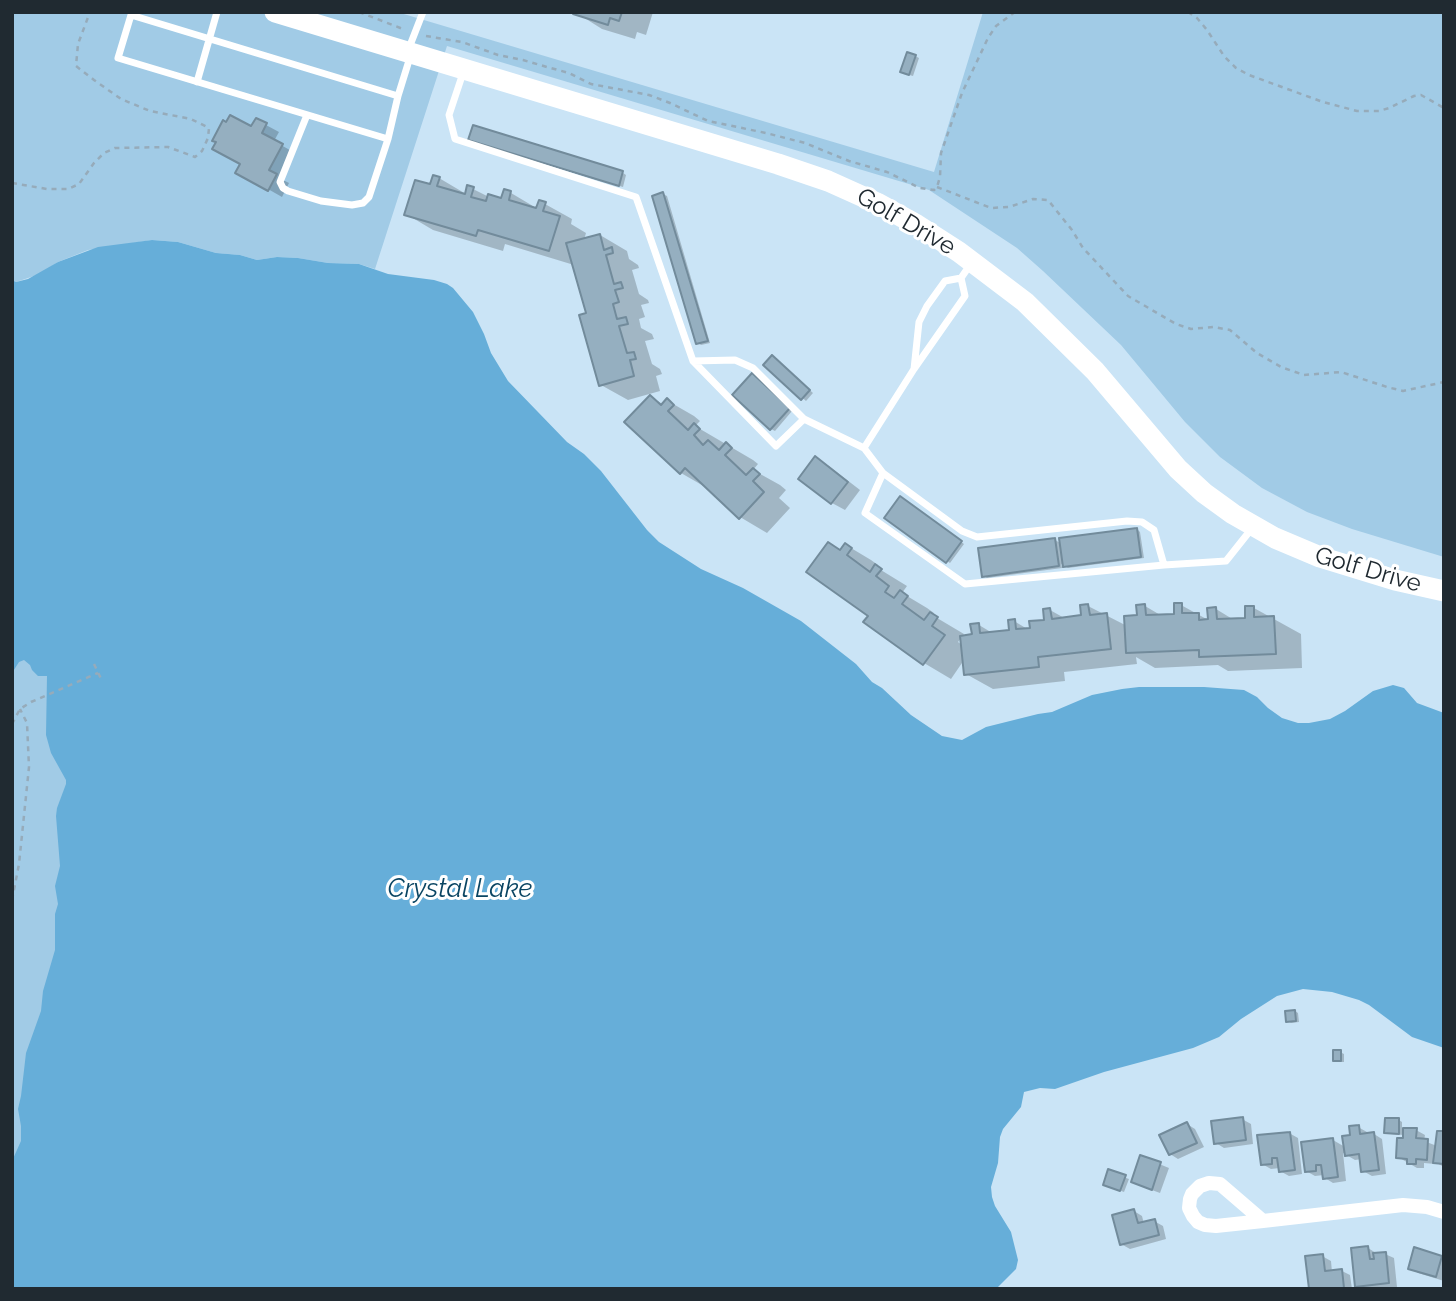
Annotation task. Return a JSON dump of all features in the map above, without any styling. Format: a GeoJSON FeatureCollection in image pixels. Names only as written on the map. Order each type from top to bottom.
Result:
{"type":"FeatureCollection","features":[{"type":"Feature","properties":{"kind":"street","name":"Golf Drive"},"geometry":{"type":"LineString","coordinates":[[275,12],[848,189],[890,210],[967,270],[1025,302],[1095,372],[1164,454],[1214,500],[1253,526],[1297,548],[1395,580],[1444,591]]}},
{"type":"Feature","properties":{"kind":"street"},"geometry":{"type":"LineString","coordinates":[[1263,1221],[1220,1184],[1200,1186],[1190,1199],[1192,1216],[1205,1225],[1216,1226],[1263,1221],[1403,1205],[1444,1212]]}},
{"type":"Feature","properties":{"kind":"lane"},"geometry":{"type":"LineString","coordinates":[[197,82],[217,12]]}},
{"type":"Feature","properties":{"kind":"lane"},"geometry":{"type":"LineString","coordinates":[[307,115],[280,182],[283,188],[321,201],[352,205],[363,203],[369,197],[388,139],[409,53],[423,12]]}},
{"type":"Feature","properties":{"kind":"lane"},"geometry":{"type":"LineString","coordinates":[[388,139],[118,58],[131,15],[398,96]]}},
{"type":"Feature","properties":{"kind":"lane"},"geometry":{"type":"LineString","coordinates":[[464,69],[449,115],[455,139],[636,197],[692,361],[776,446],[804,419]]}},
{"type":"Feature","properties":{"kind":"lane"},"geometry":{"type":"LineString","coordinates":[[914,369],[919,322],[926,306],[945,281],[967,270]]}},
{"type":"Feature","properties":{"kind":"lane"},"geometry":{"type":"LineString","coordinates":[[864,448],[965,296],[967,270]]}},
{"type":"Feature","properties":{"kind":"lane"},"geometry":{"type":"LineString","coordinates":[[692,361],[736,360],[753,368],[804,419],[864,448],[883,473],[962,531],[977,537],[1143,522],[1154,530],[1164,565]]}},
{"type":"Feature","properties":{"kind":"lane"},"geometry":{"type":"LineString","coordinates":[[883,473],[865,513],[965,584],[1226,561],[1253,526]]}},
{"type":"Feature","properties":{"kind":"path"},"geometry":{"type":"LineString","coordinates":[[12,183],[47,190],[68,189],[79,184],[104,153],[115,148],[168,147],[195,157],[208,138],[209,128],[191,119],[150,111],[121,99],[76,66],[78,44],[90,12]]}},
{"type":"Feature","properties":{"kind":"path"},"geometry":{"type":"LineString","coordinates":[[359,12],[406,30]]}},
{"type":"Feature","properties":{"kind":"path"},"geometry":{"type":"LineString","coordinates":[[425,36],[462,42],[498,55],[547,66],[591,84],[649,95],[708,121],[805,143],[849,161],[887,172],[920,188],[934,190],[940,177],[941,152],[962,93],[988,38],[996,26],[1015,12]]}},
{"type":"Feature","properties":{"kind":"path"},"geometry":{"type":"LineString","coordinates":[[1188,12],[1207,30],[1224,56],[1236,68],[1249,75],[1322,102],[1357,111],[1379,111],[1421,95],[1444,108]]}},
{"type":"Feature","properties":{"kind":"path"},"geometry":{"type":"LineString","coordinates":[[937,187],[990,208],[1009,207],[1033,199],[1048,200],[1083,248],[1128,296],[1176,324],[1191,329],[1213,327],[1230,330],[1257,353],[1280,367],[1304,375],[1341,372],[1403,390],[1444,382]]}},
{"type":"Feature","properties":{"kind":"path"},"geometry":{"type":"LineString","coordinates":[[94,664],[102,681]]}},
{"type":"Feature","properties":{"kind":"path"},"geometry":{"type":"LineString","coordinates":[[12,724],[20,709],[31,702],[98,673]]}},
{"type":"Feature","properties":{"kind":"path"},"geometry":{"type":"LineString","coordinates":[[12,900],[19,864],[29,767],[27,723],[20,709]]}},
{"type":"Feature","properties":{"kind":"shaded area"},"geometry":{"type":"Polygon","coordinates":[[[12,12],[397,12],[934,172],[983,12],[1444,12],[1444,557],[1352,529],[1307,512],[1262,488],[1220,457],[1185,422],[1121,345],[1043,271],[1017,248],[929,190],[447,46],[375,269],[359,264],[298,258],[257,260],[216,253],[178,242],[152,240],[88,250],[58,262],[40,274],[16,282],[12,280],[12,12]]]}},
{"type":"Feature","properties":{"kind":"shaded area"},"geometry":{"type":"Polygon","coordinates":[[[26,644],[55,668],[73,802],[70,862],[12,1289],[12,664],[26,644]]]}},
{"type":"Feature","properties":{"kind":"water","name":"Crystal Lake"},"geometry":{"type":"Polygon","coordinates":[[[152,240],[178,242],[216,253],[257,260],[277,257],[359,264],[388,274],[447,284],[473,312],[491,353],[508,381],[567,442],[601,471],[659,542],[701,569],[743,588],[801,621],[856,664],[872,682],[911,715],[942,736],[962,740],[986,727],[1052,712],[1092,695],[1139,687],[1244,690],[1282,718],[1309,723],[1330,719],[1373,691],[1393,685],[1404,688],[1417,703],[1444,713],[1444,1048],[1412,1037],[1359,1000],[1332,992],[1303,989],[1277,996],[1219,1037],[1193,1048],[1104,1072],[1055,1089],[1040,1088],[1024,1092],[1021,1107],[1003,1129],[1000,1137],[998,1163],[991,1187],[995,1206],[1011,1232],[1018,1260],[1016,1269],[996,1289],[12,1289],[12,1161],[21,1141],[18,1109],[26,1053],[41,1011],[43,991],[55,950],[55,914],[58,904],[55,886],[60,866],[56,816],[66,780],[51,753],[46,735],[47,676],[38,676],[24,660],[19,662],[12,673],[12,280],[16,282],[28,279],[58,262],[98,247],[152,240]]]}},
{"type":"Feature","properties":{"kind":"building"},"geometry":{"type":"Polygon","coordinates":[[[573,12],[622,12],[619,21],[610,18],[608,25],[573,12]]]}},
{"type":"Feature","properties":{"kind":"building"},"geometry":{"type":"Polygon","coordinates":[[[907,52],[916,55],[909,75],[900,72],[907,52]]]}},
{"type":"Feature","properties":{"kind":"building"},"geometry":{"type":"Polygon","coordinates":[[[230,115],[251,126],[256,118],[267,123],[262,133],[283,144],[269,170],[277,174],[268,191],[235,173],[240,164],[212,149],[216,142],[212,141],[223,120],[226,122],[230,115]]]}},
{"type":"Feature","properties":{"kind":"building"},"geometry":{"type":"Polygon","coordinates":[[[473,125],[623,171],[619,186],[468,140],[473,125]]]}},
{"type":"Feature","properties":{"kind":"building"},"geometry":{"type":"Polygon","coordinates":[[[433,175],[440,177],[437,186],[465,194],[467,185],[474,187],[471,197],[486,201],[488,194],[501,198],[504,189],[511,191],[509,200],[536,208],[539,200],[546,202],[543,211],[560,216],[549,251],[478,230],[476,236],[404,215],[415,180],[430,184],[433,175]]]}},
{"type":"Feature","properties":{"kind":"building"},"geometry":{"type":"Polygon","coordinates":[[[663,192],[708,341],[696,344],[652,196],[663,192]]]}},
{"type":"Feature","properties":{"kind":"building"},"geometry":{"type":"Polygon","coordinates":[[[600,234],[604,250],[612,247],[613,253],[606,255],[614,284],[621,282],[623,288],[615,290],[619,302],[613,304],[617,319],[626,317],[628,324],[619,326],[627,353],[634,352],[636,359],[630,360],[634,376],[599,386],[579,315],[586,313],[566,243],[600,234]]]}},
{"type":"Feature","properties":{"kind":"building"},"geometry":{"type":"Polygon","coordinates":[[[772,355],[810,390],[801,400],[763,365],[772,355]]]}},
{"type":"Feature","properties":{"kind":"building"},"geometry":{"type":"Polygon","coordinates":[[[752,373],[790,408],[770,430],[732,395],[752,373]]]}},
{"type":"Feature","properties":{"kind":"building"},"geometry":{"type":"Polygon","coordinates":[[[650,395],[661,405],[667,398],[674,405],[668,411],[688,430],[694,423],[700,429],[694,435],[703,445],[708,440],[719,450],[726,442],[732,448],[725,455],[746,475],[753,468],[760,474],[753,481],[764,492],[739,519],[685,468],[680,474],[624,422],[650,395]]]}},
{"type":"Feature","properties":{"kind":"building"},"geometry":{"type":"Polygon","coordinates":[[[815,456],[848,482],[831,504],[798,479],[815,456]]]}},
{"type":"Feature","properties":{"kind":"building"},"geometry":{"type":"Polygon","coordinates":[[[900,496],[962,541],[946,563],[884,518],[900,496]]]}},
{"type":"Feature","properties":{"kind":"building"},"geometry":{"type":"Polygon","coordinates":[[[1137,528],[1141,557],[1063,567],[1059,538],[1137,528]]]}},
{"type":"Feature","properties":{"kind":"building"},"geometry":{"type":"Polygon","coordinates":[[[1055,538],[1059,566],[982,577],[978,548],[1055,538]]]}},
{"type":"Feature","properties":{"kind":"building"},"geometry":{"type":"Polygon","coordinates":[[[828,542],[840,550],[845,543],[852,548],[847,555],[870,572],[875,564],[882,569],[876,576],[889,586],[885,592],[894,598],[900,590],[908,596],[902,604],[924,620],[930,612],[938,617],[932,626],[945,635],[923,665],[863,622],[868,616],[806,572],[828,542]]]}},
{"type":"Feature","properties":{"kind":"building"},"geometry":{"type":"Polygon","coordinates":[[[1174,603],[1182,603],[1182,613],[1199,613],[1199,620],[1208,619],[1207,608],[1216,607],[1217,619],[1245,618],[1245,606],[1254,606],[1254,617],[1274,616],[1276,654],[1199,657],[1199,650],[1126,653],[1124,616],[1137,615],[1136,605],[1145,604],[1146,615],[1174,614],[1174,603]]]}},
{"type":"Feature","properties":{"kind":"building"},"geometry":{"type":"Polygon","coordinates":[[[1088,604],[1090,615],[1107,613],[1111,649],[1038,657],[1039,667],[964,675],[960,636],[972,634],[970,624],[979,623],[980,633],[1009,630],[1008,620],[1015,619],[1016,629],[1030,628],[1029,621],[1044,620],[1043,609],[1050,608],[1052,619],[1081,615],[1080,605],[1088,604]]]}},
{"type":"Feature","properties":{"kind":"building"},"geometry":{"type":"Polygon","coordinates":[[[1295,1010],[1296,1021],[1286,1022],[1285,1011],[1295,1010]]]}},
{"type":"Feature","properties":{"kind":"building"},"geometry":{"type":"Polygon","coordinates":[[[1333,1050],[1341,1050],[1341,1061],[1333,1061],[1333,1050]]]}},
{"type":"Feature","properties":{"kind":"building"},"geometry":{"type":"Polygon","coordinates":[[[1243,1117],[1246,1140],[1214,1144],[1211,1121],[1243,1117]]]}},
{"type":"Feature","properties":{"kind":"building"},"geometry":{"type":"Polygon","coordinates":[[[1385,1118],[1399,1118],[1399,1134],[1384,1133],[1385,1118]]]}},
{"type":"Feature","properties":{"kind":"building"},"geometry":{"type":"Polygon","coordinates":[[[1187,1122],[1197,1143],[1169,1155],[1159,1135],[1187,1122]]]}},
{"type":"Feature","properties":{"kind":"building"},"geometry":{"type":"Polygon","coordinates":[[[1359,1125],[1360,1134],[1374,1132],[1379,1170],[1361,1172],[1359,1154],[1345,1156],[1342,1136],[1350,1135],[1349,1126],[1359,1125]]]}},
{"type":"Feature","properties":{"kind":"building"},"geometry":{"type":"Polygon","coordinates":[[[1403,1128],[1417,1128],[1416,1138],[1428,1139],[1427,1160],[1416,1159],[1416,1164],[1407,1164],[1407,1159],[1396,1158],[1397,1138],[1403,1138],[1403,1128]]]}},
{"type":"Feature","properties":{"kind":"building"},"geometry":{"type":"Polygon","coordinates":[[[1437,1131],[1444,1131],[1444,1164],[1433,1163],[1437,1131]]]}},
{"type":"Feature","properties":{"kind":"building"},"geometry":{"type":"Polygon","coordinates":[[[1290,1132],[1295,1170],[1279,1172],[1277,1158],[1272,1158],[1272,1164],[1261,1165],[1257,1135],[1290,1132]]]}},
{"type":"Feature","properties":{"kind":"building"},"geometry":{"type":"Polygon","coordinates":[[[1333,1138],[1338,1177],[1323,1179],[1321,1165],[1316,1165],[1316,1171],[1305,1172],[1301,1142],[1333,1138]]]}},
{"type":"Feature","properties":{"kind":"building"},"geometry":{"type":"Polygon","coordinates":[[[1140,1155],[1161,1162],[1152,1190],[1131,1182],[1140,1155]]]}},
{"type":"Feature","properties":{"kind":"building"},"geometry":{"type":"Polygon","coordinates":[[[1108,1169],[1126,1175],[1120,1191],[1103,1185],[1108,1169]]]}},
{"type":"Feature","properties":{"kind":"building"},"geometry":{"type":"Polygon","coordinates":[[[1134,1209],[1138,1223],[1155,1219],[1159,1235],[1120,1245],[1112,1215],[1134,1209]]]}},
{"type":"Feature","properties":{"kind":"building"},"geometry":{"type":"Polygon","coordinates":[[[1368,1246],[1370,1259],[1374,1259],[1373,1253],[1386,1252],[1389,1283],[1355,1287],[1351,1248],[1368,1246]]]}},
{"type":"Feature","properties":{"kind":"building"},"geometry":{"type":"Polygon","coordinates":[[[1414,1247],[1442,1256],[1436,1277],[1408,1269],[1414,1247]]]}},
{"type":"Feature","properties":{"kind":"building"},"geometry":{"type":"Polygon","coordinates":[[[1323,1254],[1325,1271],[1342,1269],[1344,1288],[1309,1289],[1305,1256],[1323,1254]]]}}]}
